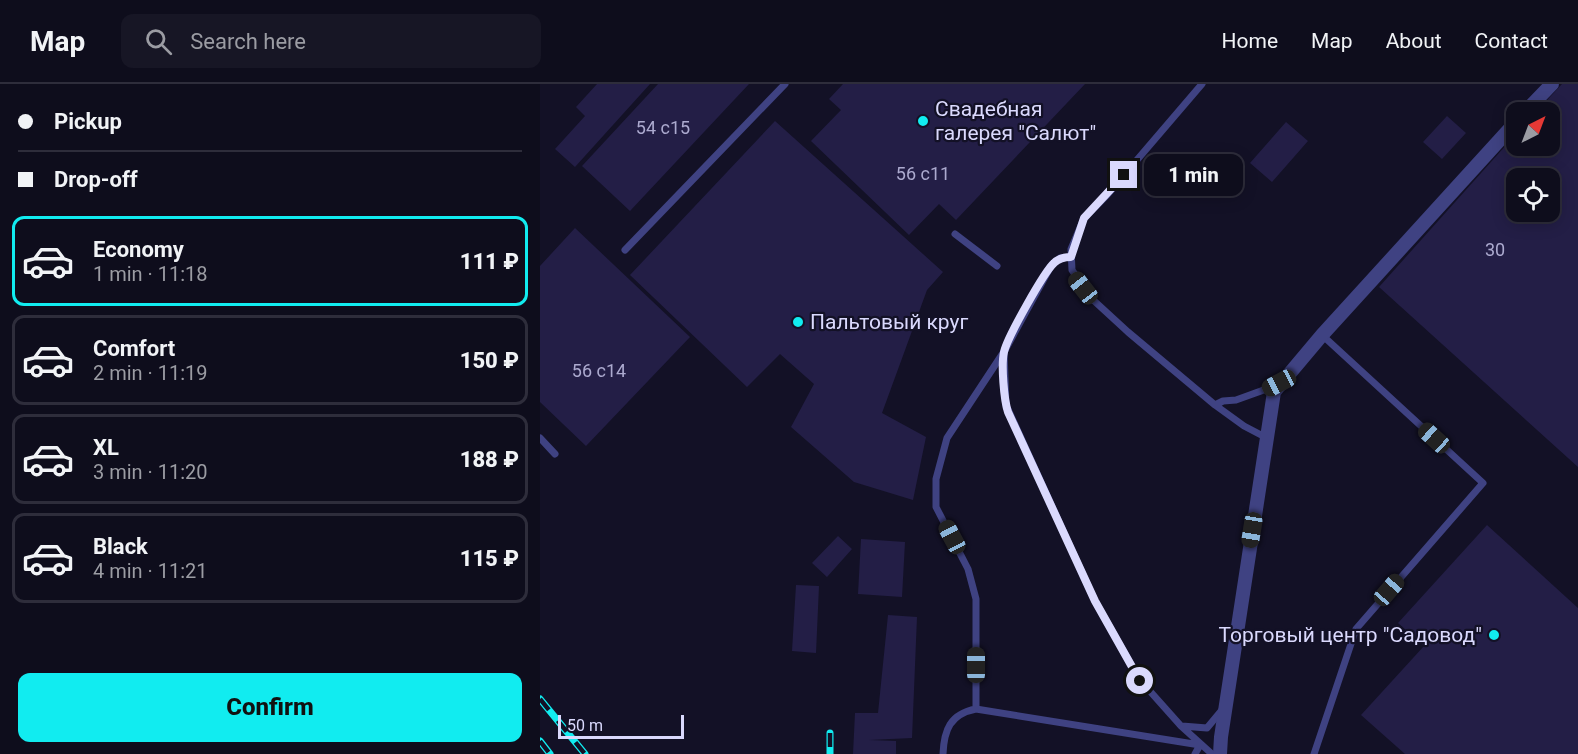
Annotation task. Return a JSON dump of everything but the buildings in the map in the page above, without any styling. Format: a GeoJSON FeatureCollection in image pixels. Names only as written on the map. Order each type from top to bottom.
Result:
{"type":"FeatureCollection","features":[{"type":"Feature","properties":{"kind":"street"},"geometry":{"type":"LineString","coordinates":[[1535,102],[1552,84]]}},
{"type":"Feature","properties":{"kind":"street"},"geometry":{"type":"LineString","coordinates":[[1220,754],[1265,437],[1274,392],[1279,383],[1506,133]]}},
{"type":"Feature","properties":{"kind":"lane"},"geometry":{"type":"LineString","coordinates":[[625,250],[785,84]]}},
{"type":"Feature","properties":{"kind":"lane"},"geometry":{"type":"LineString","coordinates":[[1202,84],[1107,195],[1084,218],[1071,257],[1076,278],[1091,297],[1215,405],[1244,426],[1265,437]]}},
{"type":"Feature","properties":{"kind":"lane"},"geometry":{"type":"LineString","coordinates":[[955,234],[997,266]]}},
{"type":"Feature","properties":{"kind":"lane"},"geometry":{"type":"LineString","coordinates":[[975,710],[976,598],[968,568],[936,507],[936,479],[947,438],[957,418],[1004,352],[1051,266],[1060,258],[1071,257]]}},
{"type":"Feature","properties":{"kind":"lane"},"geometry":{"type":"LineString","coordinates":[[1314,754],[1356,629],[1483,483],[1322,335]]}},
{"type":"Feature","properties":{"kind":"lane"},"geometry":{"type":"LineString","coordinates":[[1004,352],[1008,412],[1095,601],[1140,681],[1181,726],[1212,754]]}},
{"type":"Feature","properties":{"kind":"lane"},"geometry":{"type":"LineString","coordinates":[[1215,405],[1236,400],[1279,383]]}},
{"type":"Feature","properties":{"kind":"lane"},"geometry":{"type":"LineString","coordinates":[[540,438],[555,454]]}},
{"type":"Feature","properties":{"kind":"lane"},"geometry":{"type":"LineString","coordinates":[[1181,726],[1207,728],[1226,703]]}},
{"type":"Feature","properties":{"kind":"lane"},"geometry":{"type":"LineString","coordinates":[[943,754],[944,737],[949,724],[958,715],[975,710],[1200,745]]}},
{"type":"Feature","properties":{"kind":"lane"},"geometry":{"type":"LineString","coordinates":[[1195,754],[1200,745]]}},
{"type":"Feature","properties":{"kind":"railway"},"geometry":{"type":"LineString","coordinates":[[540,699],[585,754]]}},
{"type":"Feature","properties":{"kind":"railway"},"geometry":{"type":"LineString","coordinates":[[830,733],[830,754]]}},
{"type":"Feature","properties":{"kind":"railway"},"geometry":{"type":"LineString","coordinates":[[540,741],[550,754]]}},
{"type":"Feature","properties":{"kind":"place","name":"Свадебная галерея \"Салют\""},"geometry":{"type":"Point","coordinates":[923,121]}},
{"type":"Feature","properties":{"kind":"place","name":"Пальтовый круг"},"geometry":{"type":"Point","coordinates":[798,322]}},
{"type":"Feature","properties":{"kind":"place","name":"Торговый центр \"Садовод\""},"geometry":{"type":"Point","coordinates":[1494,635]}},
{"type":"Feature","properties":{"kind":"route"},"geometry":{"type":"LineString","coordinates":[[1124,175],[1084,218],[1071,249],[1071,257],[1060,258],[1051,266],[1015,329],[1004,352],[1005,395],[1008,412],[1095,601],[1140,681]]}}]}
